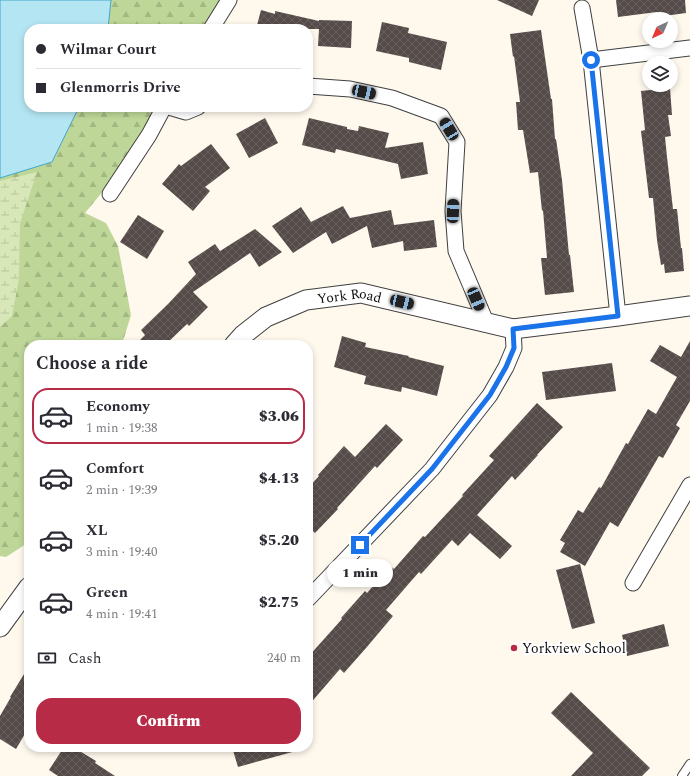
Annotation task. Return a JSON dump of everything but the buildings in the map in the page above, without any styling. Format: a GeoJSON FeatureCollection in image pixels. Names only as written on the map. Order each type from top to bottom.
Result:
{"type":"FeatureCollection","features":[{"type":"Feature","properties":{"kind":"street"},"geometry":{"type":"LineString","coordinates":[[214,24],[229,0]]}},
{"type":"Feature","properties":{"kind":"street"},"geometry":{"type":"LineString","coordinates":[[582,8],[591,60],[618,316]]}},
{"type":"Feature","properties":{"kind":"street"},"geometry":{"type":"LineString","coordinates":[[591,60],[690,48]]}},
{"type":"Feature","properties":{"kind":"street"},"geometry":{"type":"LineString","coordinates":[[313,86],[350,89],[392,98],[441,116],[457,142],[453,211],[456,251],[486,322]]}},
{"type":"Feature","properties":{"kind":"street"},"geometry":{"type":"LineString","coordinates":[[110,194],[161,112]]}},
{"type":"Feature","properties":{"kind":"street","name":"York Road"},"geometry":{"type":"LineString","coordinates":[[238,340],[266,316],[306,300],[361,293],[513,329],[690,306]]}},
{"type":"Feature","properties":{"kind":"street"},"geometry":{"type":"LineString","coordinates":[[313,594],[432,469],[490,395],[506,367],[514,348],[513,329]]}},
{"type":"Feature","properties":{"kind":"street"},"geometry":{"type":"LineString","coordinates":[[633,583],[690,485]]}},
{"type":"Feature","properties":{"kind":"street"},"geometry":{"type":"LineString","coordinates":[[0,627],[24,594]]}},
{"type":"Feature","properties":{"kind":"lane"},"geometry":{"type":"LineString","coordinates":[[682,776],[690,764]]}},
{"type":"Feature","properties":{"kind":"green space"},"geometry":{"type":"Polygon","coordinates":[[[111,0],[234,0],[218,24],[109,24],[111,0]]]}},
{"type":"Feature","properties":{"kind":"green space"},"geometry":{"type":"Polygon","coordinates":[[[77,112],[164,112],[154,129],[85,213],[106,223],[118,246],[131,315],[123,340],[24,340],[24,545],[6,557],[0,556],[0,178],[52,162],[77,112]]]}},
{"type":"Feature","properties":{"kind":"green space"},"geometry":{"type":"Polygon","coordinates":[[[37,172],[20,223],[19,279],[12,316],[0,327],[0,181],[37,172]]]}},
{"type":"Feature","properties":{"kind":"water"},"geometry":{"type":"Polygon","coordinates":[[[0,0],[111,0],[109,24],[24,24],[24,112],[77,112],[52,162],[0,178],[0,0]]]}},
{"type":"Feature","properties":{"kind":"place","name":"Yorkview School"},"geometry":{"type":"Point","coordinates":[514,648]}},
{"type":"Feature","properties":{"kind":"route"},"geometry":{"type":"LineString","coordinates":[[360,545],[432,469],[490,395],[506,367],[514,348],[513,329],[618,316],[591,60]]}}]}
